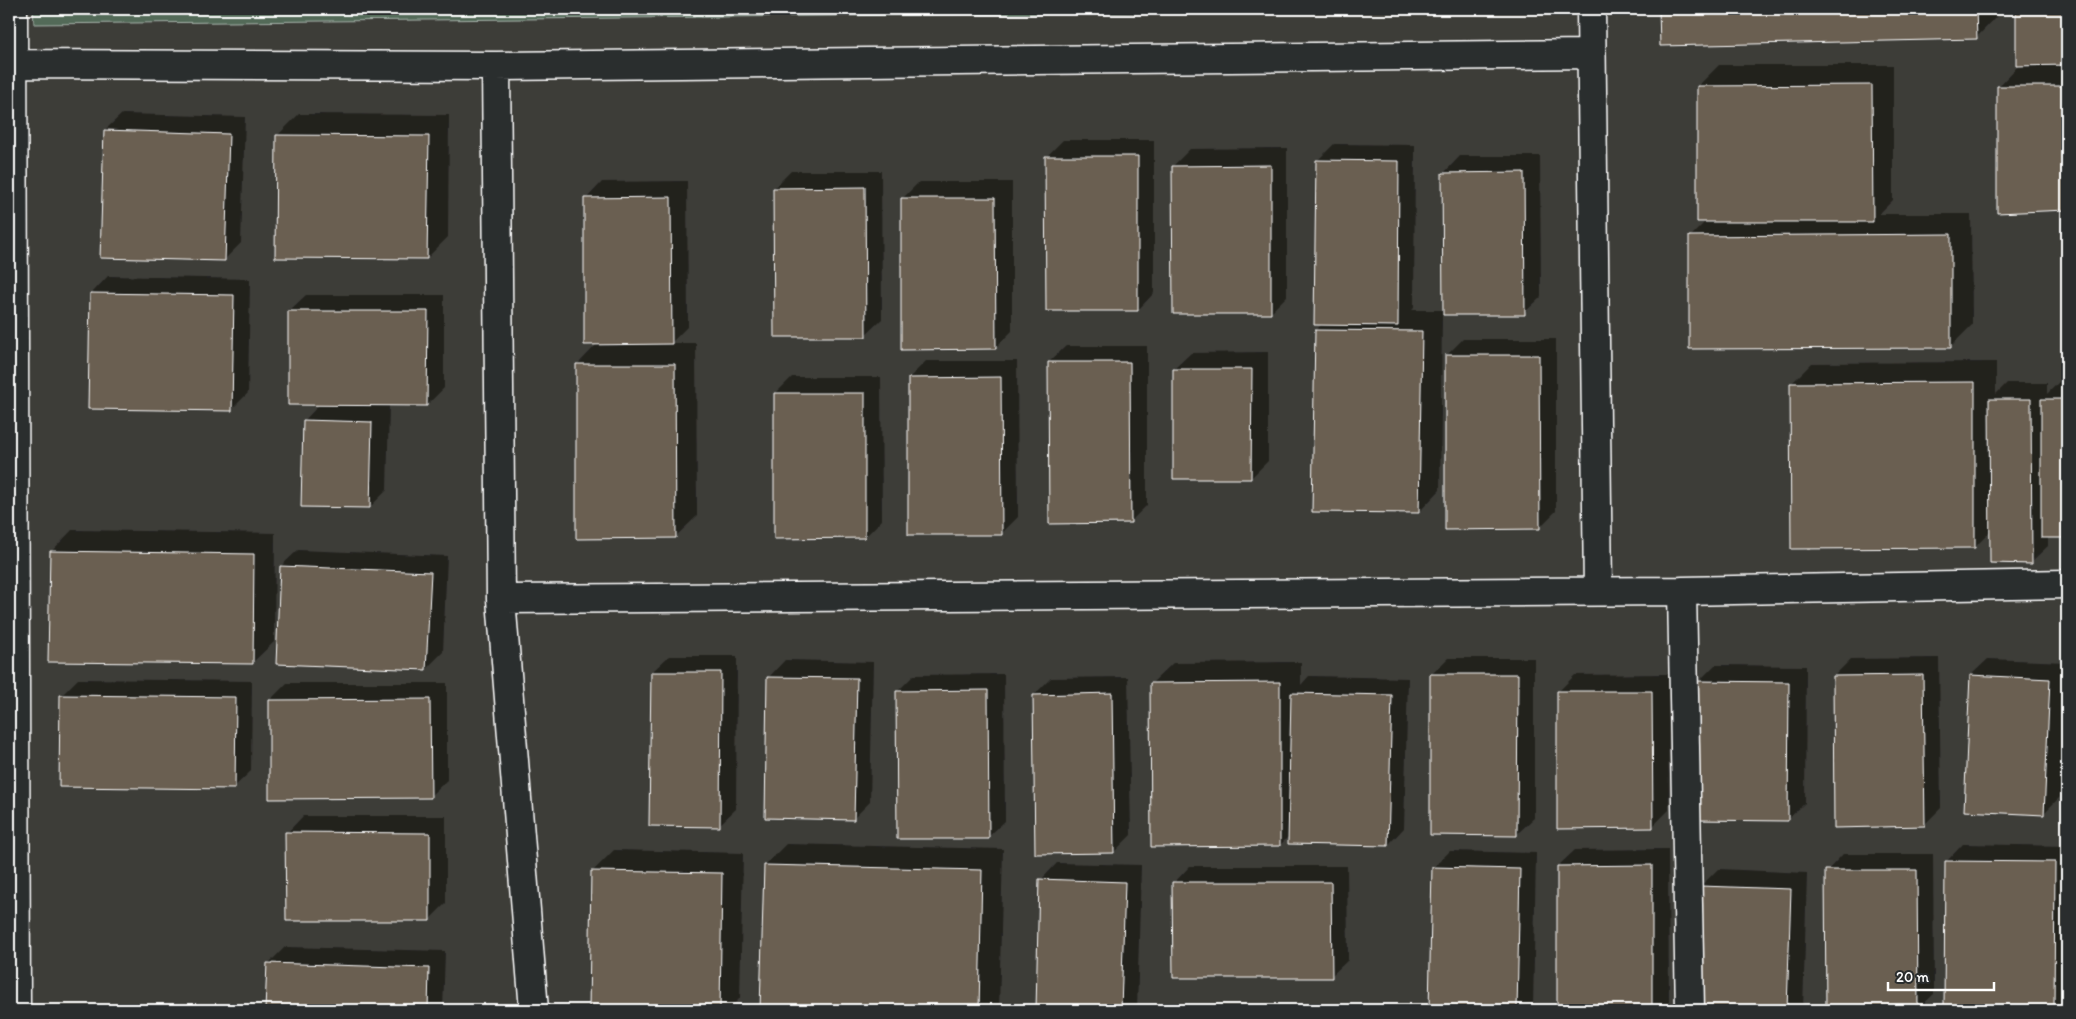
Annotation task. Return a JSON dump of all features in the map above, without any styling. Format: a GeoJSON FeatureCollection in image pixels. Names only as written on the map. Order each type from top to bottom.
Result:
{"type":"FeatureCollection","features":[{"type":"Feature","properties":{"kind":"lane"},"geometry":{"type":"LineString","coordinates":[[13,9],[16,1010]]}},
{"type":"Feature","properties":{"kind":"lane"},"geometry":{"type":"LineString","coordinates":[[1590,9],[1598,591]]}},
{"type":"Feature","properties":{"kind":"lane"},"geometry":{"type":"LineString","coordinates":[[12,64],[496,66],[1591,54]]}},
{"type":"Feature","properties":{"kind":"lane"},"geometry":{"type":"LineString","coordinates":[[496,66],[501,599],[534,1010]]}},
{"type":"Feature","properties":{"kind":"lane"},"geometry":{"type":"LineString","coordinates":[[501,599],[1682,591],[2067,584]]}},
{"type":"Feature","properties":{"kind":"lane"},"geometry":{"type":"LineString","coordinates":[[1682,591],[1690,1010]]}},
{"type":"Feature","properties":{"kind":"shaded area"},"geometry":{"type":"Polygon","coordinates":[[[9,9],[2067,9],[2067,1010],[9,1010],[9,9]]]}},
{"type":"Feature","properties":{"kind":"green space"},"geometry":{"type":"Polygon","coordinates":[[[33,9],[1505,9],[34,24],[33,9]]]}},
{"type":"Feature","properties":{"kind":"building"},"geometry":{"type":"Polygon","coordinates":[[[1659,9],[1976,9],[1977,39],[1660,46],[1659,9]]]}},
{"type":"Feature","properties":{"kind":"building"},"geometry":{"type":"Polygon","coordinates":[[[2016,9],[2067,9],[2067,65],[2016,66],[2016,9]]]}},
{"type":"Feature","properties":{"kind":"building"},"geometry":{"type":"Polygon","coordinates":[[[1872,85],[1873,222],[1697,222],[1697,86],[1872,85]]]}},
{"type":"Feature","properties":{"kind":"building"},"geometry":{"type":"Polygon","coordinates":[[[1997,86],[2067,86],[2067,210],[1997,213],[1997,86]]]}},
{"type":"Feature","properties":{"kind":"building"},"geometry":{"type":"Polygon","coordinates":[[[104,130],[229,134],[225,261],[100,258],[104,130]]]}},
{"type":"Feature","properties":{"kind":"building"},"geometry":{"type":"Polygon","coordinates":[[[276,135],[429,136],[427,259],[275,258],[276,135]]]}},
{"type":"Feature","properties":{"kind":"building"},"geometry":{"type":"Polygon","coordinates":[[[1045,156],[1138,156],[1138,311],[1046,311],[1045,156]]]}},
{"type":"Feature","properties":{"kind":"building"},"geometry":{"type":"Polygon","coordinates":[[[1316,160],[1399,161],[1398,326],[1314,325],[1316,160]]]}},
{"type":"Feature","properties":{"kind":"building"},"geometry":{"type":"Polygon","coordinates":[[[1271,165],[1271,314],[1173,314],[1172,166],[1271,165]]]}},
{"type":"Feature","properties":{"kind":"building"},"geometry":{"type":"Polygon","coordinates":[[[1524,172],[1525,315],[1443,315],[1442,173],[1524,172]]]}},
{"type":"Feature","properties":{"kind":"building"},"geometry":{"type":"Polygon","coordinates":[[[865,187],[866,337],[774,337],[773,188],[865,187]]]}},
{"type":"Feature","properties":{"kind":"building"},"geometry":{"type":"Polygon","coordinates":[[[671,197],[672,344],[584,345],[584,198],[671,197]]]}},
{"type":"Feature","properties":{"kind":"building"},"geometry":{"type":"Polygon","coordinates":[[[901,198],[995,198],[996,349],[901,350],[901,198]]]}},
{"type":"Feature","properties":{"kind":"building"},"geometry":{"type":"Polygon","coordinates":[[[1951,234],[1951,348],[1689,349],[1689,236],[1951,234]]]}},
{"type":"Feature","properties":{"kind":"building"},"geometry":{"type":"Polygon","coordinates":[[[90,293],[234,295],[232,411],[88,409],[90,293]]]}},
{"type":"Feature","properties":{"kind":"building"},"geometry":{"type":"Polygon","coordinates":[[[288,311],[428,311],[427,406],[288,405],[288,311]]]}},
{"type":"Feature","properties":{"kind":"building"},"geometry":{"type":"Polygon","coordinates":[[[1315,330],[1422,331],[1419,513],[1312,512],[1315,330]]]}},
{"type":"Feature","properties":{"kind":"building"},"geometry":{"type":"Polygon","coordinates":[[[1445,355],[1539,355],[1540,529],[1445,530],[1445,355]]]}},
{"type":"Feature","properties":{"kind":"building"},"geometry":{"type":"Polygon","coordinates":[[[1048,362],[1130,362],[1131,523],[1049,524],[1048,362]]]}},
{"type":"Feature","properties":{"kind":"building"},"geometry":{"type":"Polygon","coordinates":[[[576,364],[675,364],[676,538],[576,539],[576,364]]]}},
{"type":"Feature","properties":{"kind":"building"},"geometry":{"type":"Polygon","coordinates":[[[1173,369],[1252,369],[1251,479],[1173,479],[1173,369]]]}},
{"type":"Feature","properties":{"kind":"building"},"geometry":{"type":"Polygon","coordinates":[[[1001,377],[1002,535],[908,535],[908,378],[1001,377]]]}},
{"type":"Feature","properties":{"kind":"building"},"geometry":{"type":"Polygon","coordinates":[[[1975,382],[1975,548],[1791,549],[1790,383],[1975,382]]]}},
{"type":"Feature","properties":{"kind":"building"},"geometry":{"type":"Polygon","coordinates":[[[774,393],[865,393],[865,538],[774,539],[774,393]]]}},
{"type":"Feature","properties":{"kind":"building"},"geometry":{"type":"Polygon","coordinates":[[[1989,399],[2031,399],[2032,564],[1990,563],[1989,399]]]}},
{"type":"Feature","properties":{"kind":"building"},"geometry":{"type":"Polygon","coordinates":[[[2041,399],[2067,399],[2067,538],[2041,538],[2041,399]]]}},
{"type":"Feature","properties":{"kind":"building"},"geometry":{"type":"Polygon","coordinates":[[[303,420],[372,422],[370,508],[301,507],[303,420]]]}},
{"type":"Feature","properties":{"kind":"building"},"geometry":{"type":"Polygon","coordinates":[[[50,551],[254,554],[253,664],[48,662],[50,551]]]}},
{"type":"Feature","properties":{"kind":"building"},"geometry":{"type":"Polygon","coordinates":[[[280,566],[431,572],[426,670],[276,664],[280,566]]]}},
{"type":"Feature","properties":{"kind":"building"},"geometry":{"type":"Polygon","coordinates":[[[651,672],[721,672],[720,827],[649,826],[651,672]]]}},
{"type":"Feature","properties":{"kind":"building"},"geometry":{"type":"Polygon","coordinates":[[[1430,674],[1518,674],[1517,836],[1430,835],[1430,674]]]}},
{"type":"Feature","properties":{"kind":"building"},"geometry":{"type":"Polygon","coordinates":[[[1923,675],[1925,826],[1834,828],[1833,676],[1923,675]]]}},
{"type":"Feature","properties":{"kind":"building"},"geometry":{"type":"Polygon","coordinates":[[[1970,675],[2050,679],[2044,815],[1964,811],[1970,675]]]}},
{"type":"Feature","properties":{"kind":"building"},"geometry":{"type":"Polygon","coordinates":[[[767,677],[857,678],[854,820],[765,818],[767,677]]]}},
{"type":"Feature","properties":{"kind":"building"},"geometry":{"type":"Polygon","coordinates":[[[1697,681],[1789,682],[1788,821],[1696,820],[1697,681]]]}},
{"type":"Feature","properties":{"kind":"building"},"geometry":{"type":"Polygon","coordinates":[[[1280,682],[1280,846],[1151,847],[1150,683],[1280,682]]]}},
{"type":"Feature","properties":{"kind":"building"},"geometry":{"type":"Polygon","coordinates":[[[988,690],[989,839],[897,839],[896,691],[988,690]]]}},
{"type":"Feature","properties":{"kind":"building"},"geometry":{"type":"Polygon","coordinates":[[[1557,691],[1652,691],[1653,828],[1557,829],[1557,691]]]}},
{"type":"Feature","properties":{"kind":"building"},"geometry":{"type":"Polygon","coordinates":[[[1112,693],[1114,853],[1035,854],[1033,695],[1112,693]]]}},
{"type":"Feature","properties":{"kind":"building"},"geometry":{"type":"Polygon","coordinates":[[[1291,693],[1392,695],[1388,846],[1288,844],[1291,693]]]}},
{"type":"Feature","properties":{"kind":"building"},"geometry":{"type":"Polygon","coordinates":[[[60,695],[236,697],[235,789],[59,787],[60,695]]]}},
{"type":"Feature","properties":{"kind":"building"},"geometry":{"type":"Polygon","coordinates":[[[430,699],[431,798],[269,799],[269,700],[430,699]]]}},
{"type":"Feature","properties":{"kind":"building"},"geometry":{"type":"Polygon","coordinates":[[[285,832],[430,833],[430,921],[286,921],[285,832]]]}},
{"type":"Feature","properties":{"kind":"building"},"geometry":{"type":"Polygon","coordinates":[[[1945,861],[2055,862],[2054,1010],[1944,1010],[1945,861]]]}},
{"type":"Feature","properties":{"kind":"building"},"geometry":{"type":"Polygon","coordinates":[[[764,865],[982,870],[979,1010],[760,1010],[764,865]]]}},
{"type":"Feature","properties":{"kind":"building"},"geometry":{"type":"Polygon","coordinates":[[[1652,865],[1652,1010],[1557,1010],[1557,866],[1652,865]]]}},
{"type":"Feature","properties":{"kind":"building"},"geometry":{"type":"Polygon","coordinates":[[[1432,867],[1520,869],[1517,1010],[1429,1010],[1432,867]]]}},
{"type":"Feature","properties":{"kind":"building"},"geometry":{"type":"Polygon","coordinates":[[[1825,870],[1917,870],[1918,1010],[1826,1010],[1825,870]]]}},
{"type":"Feature","properties":{"kind":"building"},"geometry":{"type":"Polygon","coordinates":[[[591,871],[722,873],[720,1010],[589,1010],[591,871]]]}},
{"type":"Feature","properties":{"kind":"building"},"geometry":{"type":"Polygon","coordinates":[[[1039,879],[1125,882],[1121,1010],[1036,1010],[1039,879]]]}},
{"type":"Feature","properties":{"kind":"building"},"geometry":{"type":"Polygon","coordinates":[[[1172,882],[1331,882],[1332,978],[1173,978],[1172,882]]]}},
{"type":"Feature","properties":{"kind":"building"},"geometry":{"type":"Polygon","coordinates":[[[1700,886],[1791,889],[1787,1010],[1695,1010],[1700,886]]]}},
{"type":"Feature","properties":{"kind":"building"},"geometry":{"type":"Polygon","coordinates":[[[267,963],[429,968],[428,1010],[265,1010],[267,963]]]}}]}
